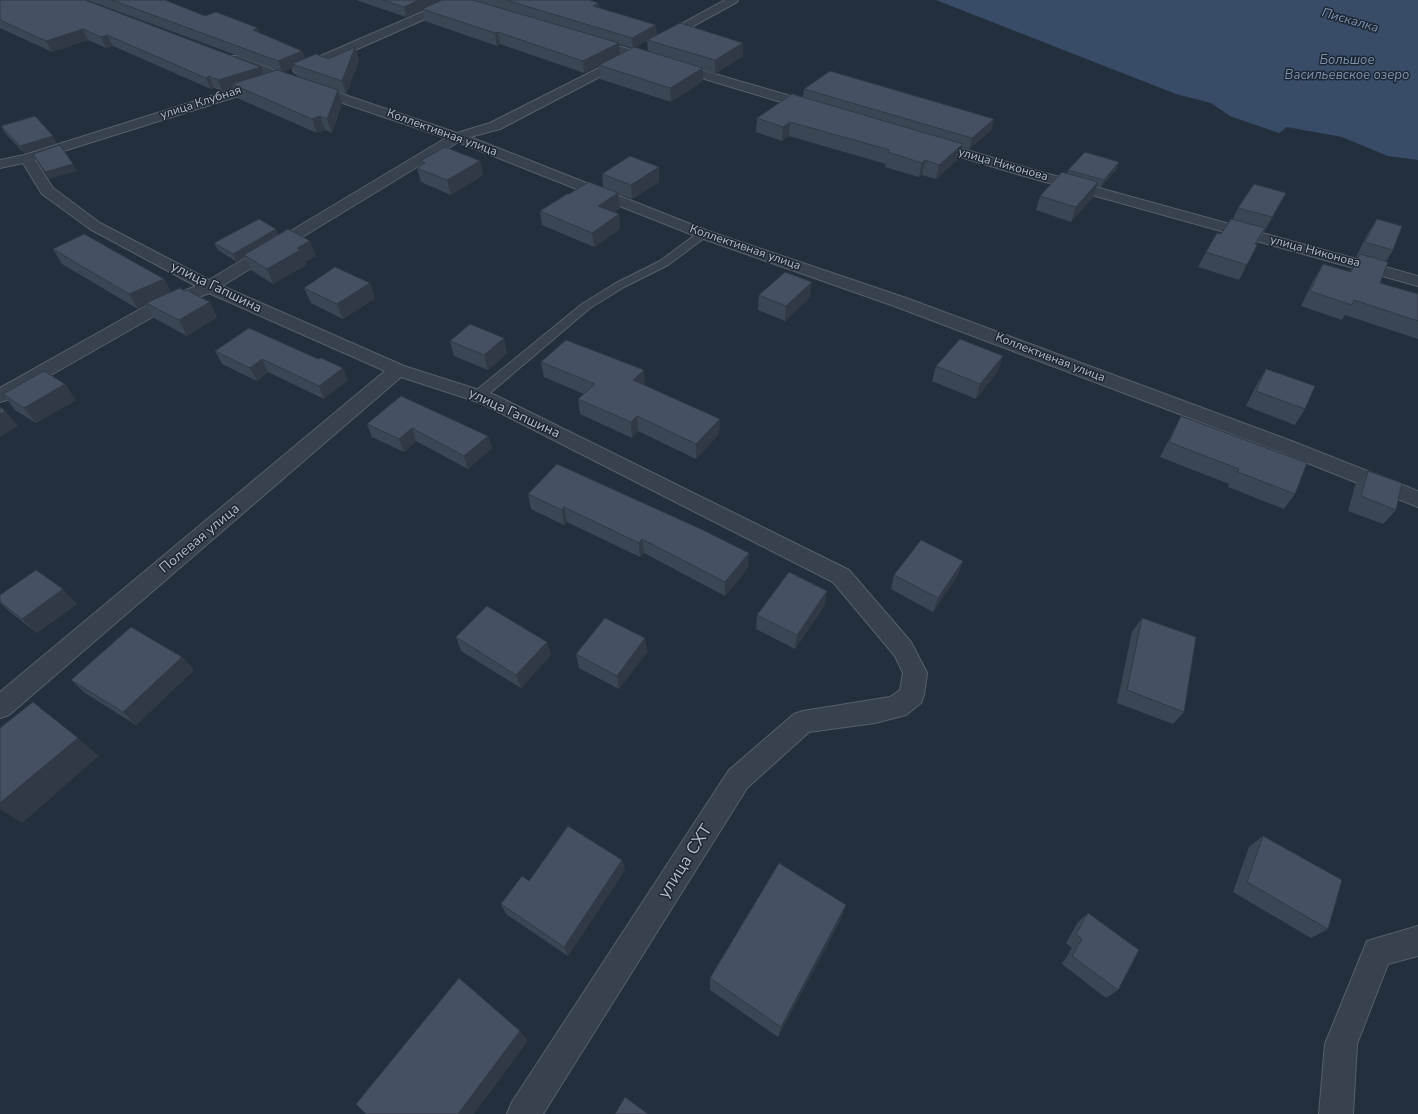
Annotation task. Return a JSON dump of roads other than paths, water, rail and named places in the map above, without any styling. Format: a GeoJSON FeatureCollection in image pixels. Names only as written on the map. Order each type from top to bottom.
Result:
{"type":"FeatureCollection","features":[{"type":"Feature","properties":{"kind":"street"},"geometry":{"type":"LineString","coordinates":[[0,396],[150,311],[209,287],[457,137],[495,126],[635,54],[733,0]]}},
{"type":"Feature","properties":{"kind":"street","name":"улица Клубная"},"geometry":{"type":"LineString","coordinates":[[0,164],[27,158],[282,78],[461,2]]}},
{"type":"Feature","properties":{"kind":"street"},"geometry":{"type":"LineString","coordinates":[[576,36],[824,111]]}},
{"type":"Feature","properties":{"kind":"street","name":"Коллективная улица"},"geometry":{"type":"LineString","coordinates":[[218,53],[282,78],[457,137],[703,234],[900,302],[1287,447],[1418,498]]}},
{"type":"Feature","properties":{"kind":"street","name":"улица Никонова"},"geometry":{"type":"LineString","coordinates":[[923,141],[1029,173],[1418,281]]}},
{"type":"Feature","properties":{"kind":"street","name":"улица Гапшина"},"geometry":{"type":"LineString","coordinates":[[27,158],[47,191],[95,226],[209,287],[398,370],[488,399],[841,576],[903,649],[914,673],[912,694]]}},
{"type":"Feature","properties":{"kind":"street","name":"Полевая улица"},"geometry":{"type":"LineString","coordinates":[[0,707],[398,370]]}},
{"type":"Feature","properties":{"kind":"street","name":"улица СХТ"},"geometry":{"type":"LineString","coordinates":[[524,1114],[738,779],[803,722],[875,712],[897,707],[912,694]]}},
{"type":"Feature","properties":{"kind":"street"},"geometry":{"type":"LineString","coordinates":[[1336,1114],[1341,1044],[1378,952],[1418,941]]}},
{"type":"Feature","properties":{"kind":"lane"},"geometry":{"type":"LineString","coordinates":[[478,396],[586,306],[620,285],[664,263],[703,234]]}},
{"type":"Feature","properties":{"kind":"water","name":"Большое Васильевское озеро"},"geometry":{"type":"Polygon","coordinates":[[[936,0],[1418,0],[1418,160],[1388,156],[1342,137],[1287,127],[1279,133],[1230,116],[1211,103],[1176,94],[936,0]]]}},
{"type":"Feature","properties":{"kind":"water label","name":"Пискалка"},"geometry":{"type":"Point","coordinates":[1350,21]}}]}
